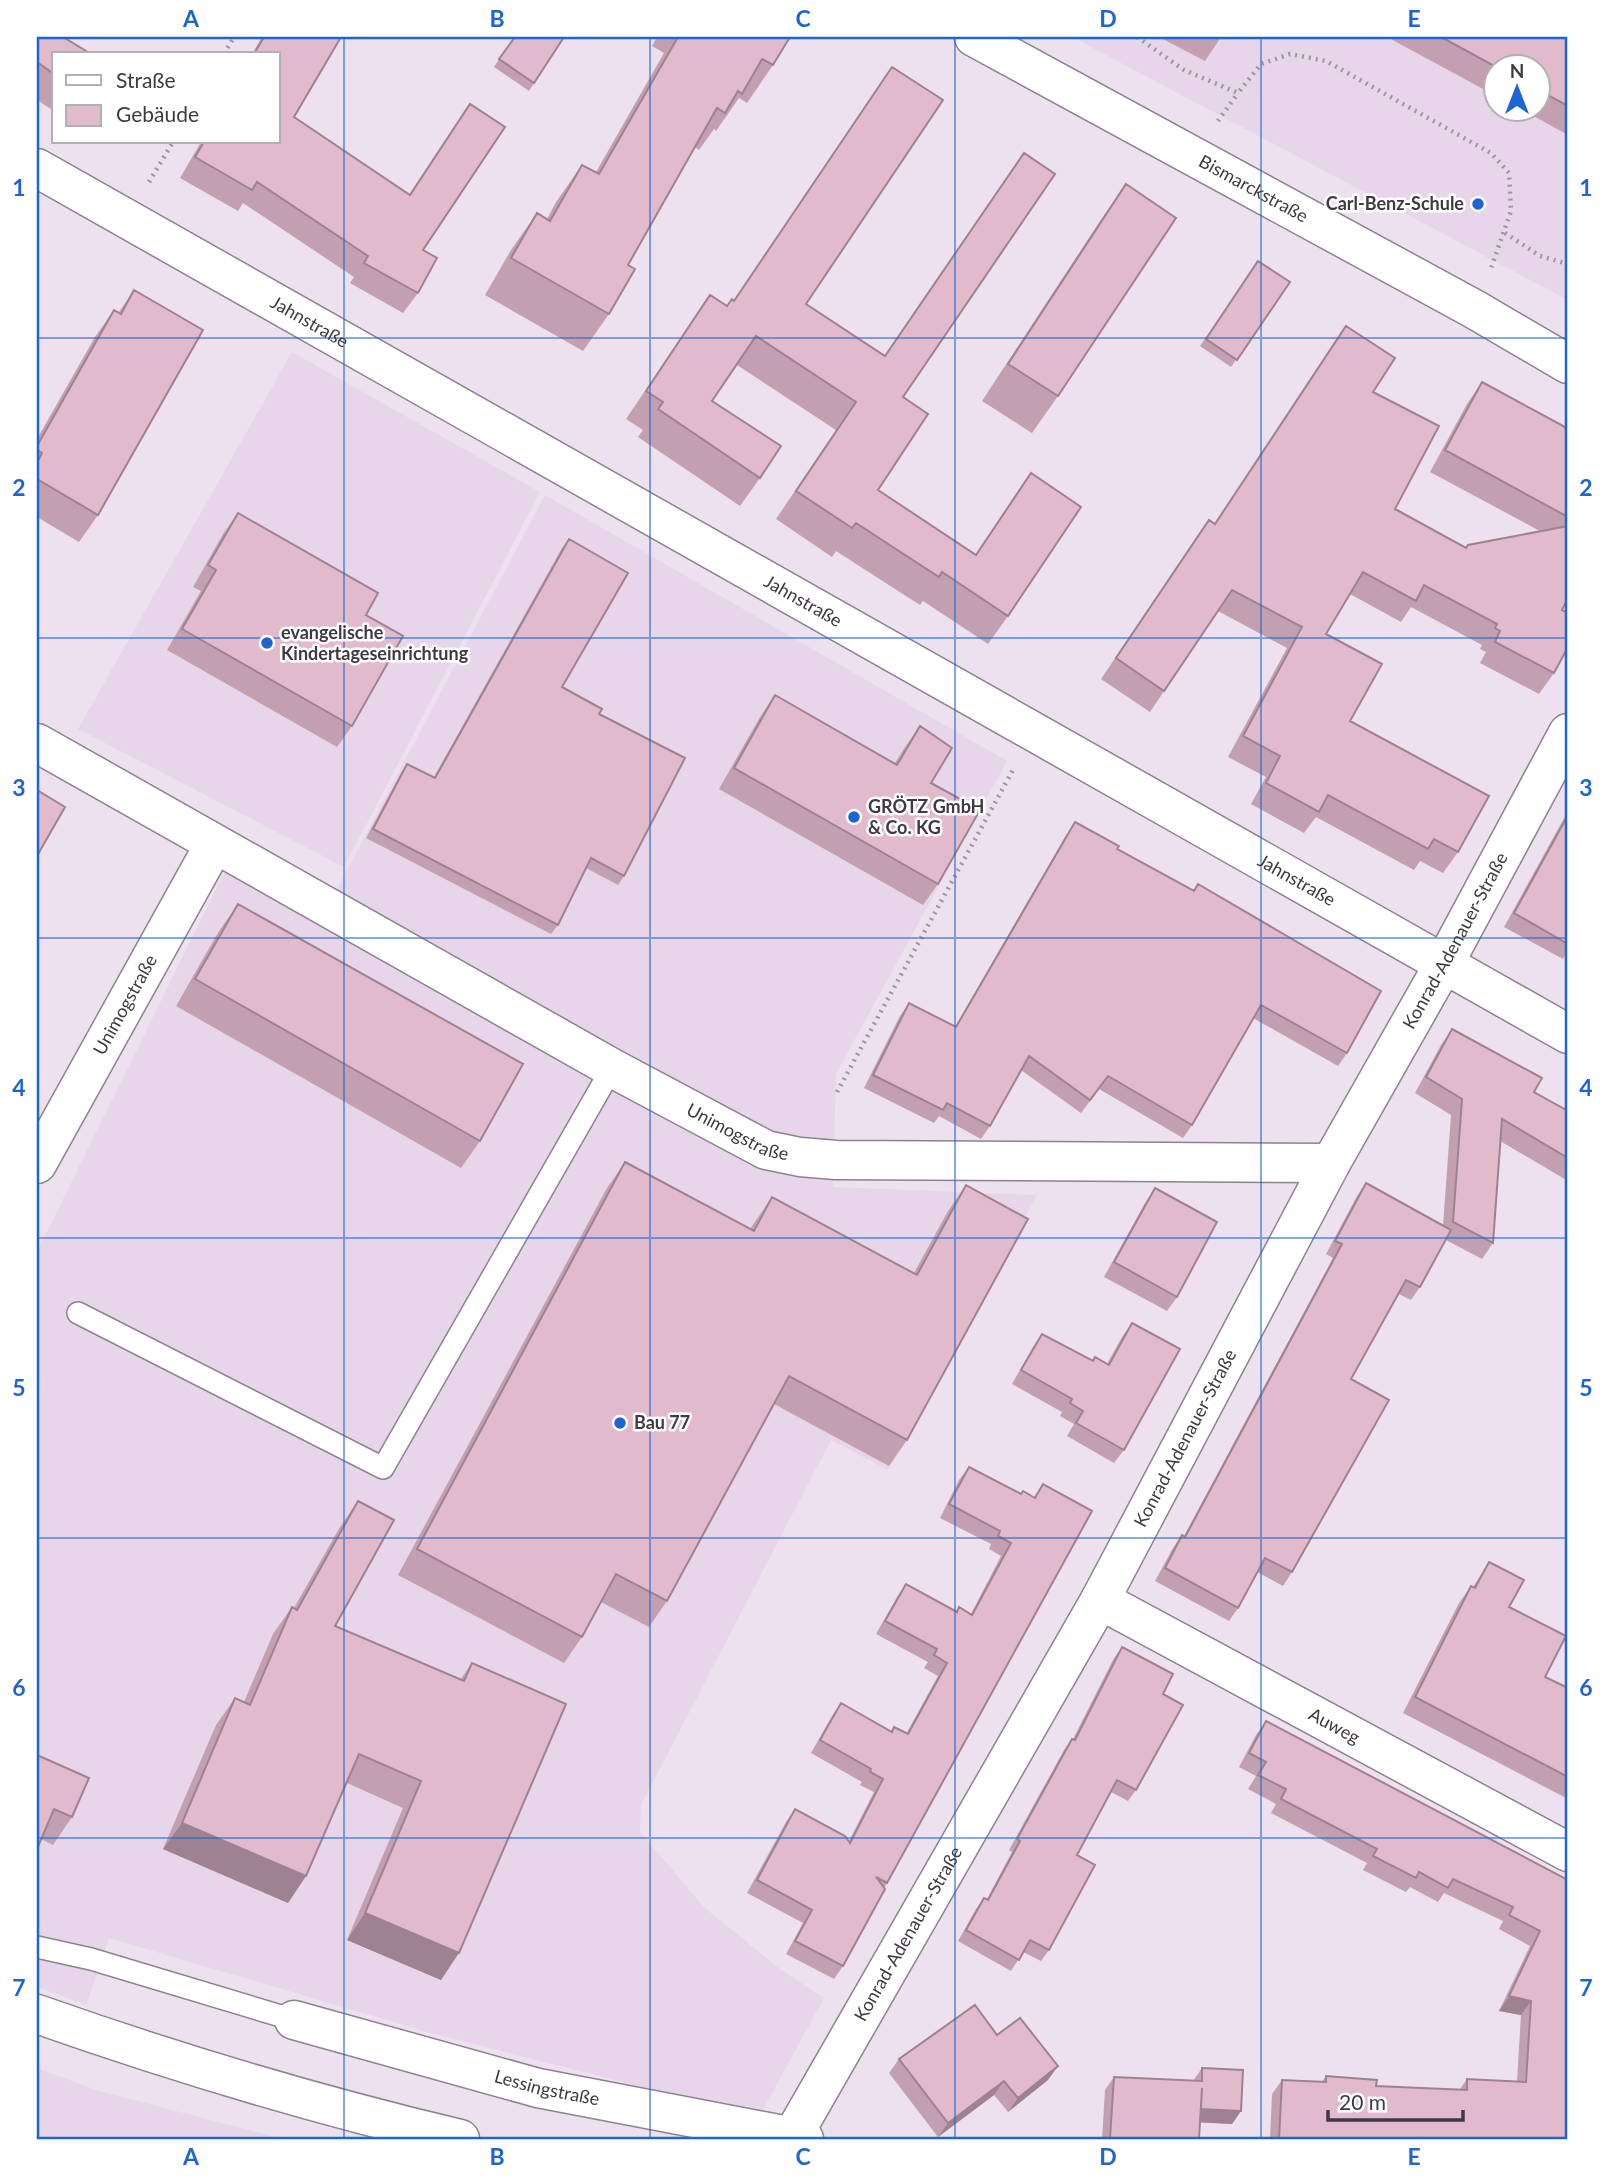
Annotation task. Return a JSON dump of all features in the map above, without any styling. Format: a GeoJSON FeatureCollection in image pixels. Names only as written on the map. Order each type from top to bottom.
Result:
{"type":"FeatureCollection","features":[{"type":"Feature","properties":{"kind":"street","name":"Bismarckstraße"},"geometry":{"type":"LineString","coordinates":[[974,37],[1474,309],[1568,364]]}},
{"type":"Feature","properties":{"kind":"street","name":"Jahnstraße"},"geometry":{"type":"LineString","coordinates":[[37,168],[1445,962],[1568,1034]]}},
{"type":"Feature","properties":{"kind":"street","name":"Konrad-Adenauer-Straße"},"geometry":{"type":"LineString","coordinates":[[798,2138],[1100,1600],[1331,1163],[1445,962],[1568,733]]}},
{"type":"Feature","properties":{"kind":"street","name":"Unimogstraße"},"geometry":{"type":"LineString","coordinates":[[37,743],[612,1068],[766,1150],[800,1157],[1331,1163]]}},
{"type":"Feature","properties":{"kind":"street","name":"Unimogstraße"},"geometry":{"type":"LineString","coordinates":[[37,1164],[214,845]]}},
{"type":"Feature","properties":{"kind":"street","name":"Auweg"},"geometry":{"type":"LineString","coordinates":[[1100,1600],[1568,1852]]}},
{"type":"Feature","properties":{"kind":"street"},"geometry":{"type":"LineString","coordinates":[[37,2014],[147,2052],[387,2122],[460,2139]]}},
{"type":"Feature","properties":{"kind":"street","name":"Lessingstraße"},"geometry":{"type":"LineString","coordinates":[[294,2020],[538,2088],[798,2138]]}},
{"type":"Feature","properties":{"kind":"lane"},"geometry":{"type":"LineString","coordinates":[[78,1313],[383,1468],[612,1068]]}},
{"type":"Feature","properties":{"kind":"lane"},"geometry":{"type":"LineString","coordinates":[[37,1947],[91,1959],[294,2020]]}},
{"type":"Feature","properties":{"kind":"path"},"geometry":{"type":"LineString","coordinates":[[1137,37],[1184,70],[1238,93],[1261,64],[1290,54],[1326,61],[1491,153],[1509,173],[1511,211],[1505,233],[1474,309]]}},
{"type":"Feature","properties":{"kind":"path"},"geometry":{"type":"LineString","coordinates":[[1505,233],[1540,256],[1568,264]]}},
{"type":"Feature","properties":{"kind":"path"},"geometry":{"type":"LineString","coordinates":[[837,1092],[1034,732]]}},
{"type":"Feature","properties":{"kind":"shaded area","name":"Carl-Benz-Schule"},"geometry":{"type":"Polygon","coordinates":[[[1072,37],[1568,37],[1568,300],[1072,37]]]}},
{"type":"Feature","properties":{"kind":"shaded area"},"geometry":{"type":"Polygon","coordinates":[[[292,352],[540,492],[344,867],[78,729],[292,352]]]}},
{"type":"Feature","properties":{"kind":"shaded area"},"geometry":{"type":"Polygon","coordinates":[[[545,495],[1007,761],[836,1074],[833,1187],[1037,1195],[888,1470],[831,1440],[641,1805],[640,1832],[705,1908],[776,1966],[824,1998],[759,2117],[427,2032],[109,1938],[86,2005],[37,1987],[37,1252],[235,851],[329,904],[545,495]]]}},
{"type":"Feature","properties":{"kind":"shaded area"},"geometry":{"type":"Polygon","coordinates":[[[37,2068],[99,2091],[284,2139],[37,2139],[37,2068]]]}},
{"type":"Feature","properties":{"kind":"building"},"geometry":{"type":"Polygon","coordinates":[[[37,37],[63,37],[88,52],[52,52],[52,73],[37,62],[37,37]]]}},
{"type":"Feature","properties":{"kind":"building"},"geometry":{"type":"Polygon","coordinates":[[[264,37],[341,37],[294,117],[410,195],[470,104],[505,127],[423,250],[437,258],[418,293],[364,263],[368,256],[257,182],[252,190],[195,157],[203,144],[280,144],[280,52],[255,52],[264,37]]]}},
{"type":"Feature","properties":{"kind":"building"},"geometry":{"type":"Polygon","coordinates":[[[515,37],[564,37],[534,83],[499,59],[515,37]]]}},
{"type":"Feature","properties":{"kind":"building"},"geometry":{"type":"Polygon","coordinates":[[[678,37],[790,37],[773,65],[762,59],[742,94],[738,91],[725,113],[717,108],[628,265],[635,269],[609,314],[511,258],[537,213],[550,221],[582,165],[599,174],[678,37]]]}},
{"type":"Feature","properties":{"kind":"building"},"geometry":{"type":"Polygon","coordinates":[[[1441,37],[1568,37],[1568,106],[1552,97],[1552,52],[1482,52],[1482,59],[1441,37]]]}},
{"type":"Feature","properties":{"kind":"building"},"geometry":{"type":"Polygon","coordinates":[[[892,67],[943,100],[806,304],[885,356],[1024,153],[1055,174],[903,397],[928,414],[878,490],[976,555],[1031,473],[1081,507],[1008,616],[942,572],[939,577],[856,523],[852,528],[796,491],[856,402],[756,336],[712,401],[781,446],[760,478],[658,409],[663,402],[646,391],[710,295],[727,306],[732,299],[734,301],[892,67]]]}},
{"type":"Feature","properties":{"kind":"building"},"geometry":{"type":"Polygon","coordinates":[[[1126,184],[1176,218],[1058,396],[1008,364],[1126,184]]]}},
{"type":"Feature","properties":{"kind":"building"},"geometry":{"type":"Polygon","coordinates":[[[1258,261],[1290,282],[1237,360],[1206,339],[1258,261]]]}},
{"type":"Feature","properties":{"kind":"building"},"geometry":{"type":"Polygon","coordinates":[[[134,290],[203,330],[98,515],[37,479],[37,463],[42,453],[37,450],[37,446],[114,310],[121,314],[134,290]]]}},
{"type":"Feature","properties":{"kind":"building"},"geometry":{"type":"Polygon","coordinates":[[[1346,326],[1395,358],[1373,392],[1439,426],[1395,509],[1466,548],[1468,545],[1568,526],[1568,598],[1562,610],[1568,613],[1568,647],[1554,673],[1495,642],[1500,631],[1495,628],[1497,624],[1424,585],[1416,601],[1363,572],[1326,634],[1382,664],[1350,721],[1489,796],[1458,852],[1434,839],[1428,849],[1328,795],[1319,812],[1266,783],[1280,756],[1243,736],[1302,627],[1232,590],[1164,691],[1116,658],[1209,520],[1215,524],[1346,326]]]}},
{"type":"Feature","properties":{"kind":"building"},"geometry":{"type":"Polygon","coordinates":[[[1482,382],[1565,427],[1568,437],[1568,517],[1445,450],[1482,382]]]}},
{"type":"Feature","properties":{"kind":"building","name":"evangelische Kindertageseinrichtung"},"geometry":{"type":"Polygon","coordinates":[[[238,513],[378,593],[366,615],[403,636],[352,726],[182,629],[216,570],[208,565],[238,513]]]}},
{"type":"Feature","properties":{"kind":"building"},"geometry":{"type":"Polygon","coordinates":[[[569,539],[628,573],[562,687],[602,709],[599,714],[685,758],[624,876],[591,858],[558,925],[373,829],[407,764],[435,778],[569,539]]]}},
{"type":"Feature","properties":{"kind":"building","name":"GRÖTZ GmbH & Co. KG"},"geometry":{"type":"Polygon","coordinates":[[[775,695],[897,765],[920,726],[952,748],[931,783],[980,810],[938,884],[734,768],[775,695]]]}},
{"type":"Feature","properties":{"kind":"building"},"geometry":{"type":"Polygon","coordinates":[[[37,790],[65,807],[37,856],[37,790]]]}},
{"type":"Feature","properties":{"kind":"building"},"geometry":{"type":"Polygon","coordinates":[[[1568,815],[1568,944],[1514,913],[1568,815]]]}},
{"type":"Feature","properties":{"kind":"building"},"geometry":{"type":"Polygon","coordinates":[[[1075,822],[1119,846],[1117,849],[1194,891],[1198,884],[1381,991],[1347,1053],[1261,1005],[1192,1125],[1108,1076],[1090,1100],[1029,1056],[990,1126],[947,1103],[943,1110],[873,1075],[909,1003],[956,1027],[1075,822]]]}},
{"type":"Feature","properties":{"kind":"building"},"geometry":{"type":"Polygon","coordinates":[[[238,904],[523,1064],[480,1141],[195,979],[238,904]]]}},
{"type":"Feature","properties":{"kind":"building"},"geometry":{"type":"Polygon","coordinates":[[[1452,1029],[1542,1078],[1534,1092],[1568,1111],[1568,1158],[1502,1119],[1493,1243],[1453,1222],[1462,1099],[1426,1077],[1452,1029]]]}},
{"type":"Feature","properties":{"kind":"building","name":"Bau 77"},"geometry":{"type":"Polygon","coordinates":[[[625,1162],[754,1231],[772,1197],[917,1275],[966,1185],[1028,1219],[907,1440],[789,1376],[667,1601],[616,1574],[582,1637],[417,1549],[625,1162]]]}},
{"type":"Feature","properties":{"kind":"building"},"geometry":{"type":"Polygon","coordinates":[[[1366,1183],[1451,1230],[1420,1287],[1406,1280],[1351,1379],[1389,1400],[1292,1572],[1265,1558],[1238,1608],[1165,1568],[1182,1535],[1185,1537],[1342,1244],[1335,1241],[1366,1183]]]}},
{"type":"Feature","properties":{"kind":"building"},"geometry":{"type":"Polygon","coordinates":[[[1155,1188],[1217,1222],[1177,1297],[1114,1262],[1155,1188]]]}},
{"type":"Feature","properties":{"kind":"building"},"geometry":{"type":"Polygon","coordinates":[[[1132,1323],[1180,1349],[1124,1450],[1076,1423],[1083,1411],[1070,1403],[1072,1399],[1021,1370],[1042,1334],[1093,1361],[1095,1357],[1109,1365],[1132,1323]]]}},
{"type":"Feature","properties":{"kind":"building"},"geometry":{"type":"Polygon","coordinates":[[[969,1467],[1021,1494],[1023,1491],[1035,1498],[1043,1484],[1092,1511],[887,1883],[876,1877],[885,1889],[843,1966],[795,1941],[812,1910],[757,1880],[795,1809],[845,1836],[850,1843],[883,1779],[870,1772],[871,1769],[820,1740],[841,1703],[892,1732],[894,1727],[908,1734],[947,1663],[934,1655],[937,1649],[885,1621],[906,1584],[957,1612],[959,1607],[972,1615],[1011,1543],[998,1536],[1000,1531],[949,1504],[969,1467]]]}},
{"type":"Feature","properties":{"kind":"building"},"geometry":{"type":"Polygon","coordinates":[[[358,1501],[394,1520],[335,1626],[464,1681],[472,1663],[566,1704],[459,1953],[365,1913],[421,1781],[359,1754],[306,1876],[182,1823],[235,1698],[250,1705],[292,1607],[297,1610],[358,1501]]]}},
{"type":"Feature","properties":{"kind":"building"},"geometry":{"type":"Polygon","coordinates":[[[1489,1562],[1524,1580],[1509,1607],[1566,1636],[1545,1677],[1568,1688],[1568,1777],[1415,1697],[1471,1586],[1475,1588],[1489,1562]]]}},
{"type":"Feature","properties":{"kind":"building"},"geometry":{"type":"Polygon","coordinates":[[[1122,1647],[1173,1674],[1163,1694],[1183,1705],[1136,1790],[1117,1780],[1077,1855],[1095,1865],[1049,1950],[1030,1940],[1019,1960],[966,1930],[984,1898],[988,1900],[1020,1841],[1017,1839],[1072,1739],[1075,1740],[1122,1647]]]}},
{"type":"Feature","properties":{"kind":"building"},"geometry":{"type":"Polygon","coordinates":[[[1266,1721],[1568,1880],[1568,2139],[1279,2139],[1282,2080],[1326,2082],[1326,2076],[1377,2080],[1376,2086],[1467,2090],[1467,2079],[1526,2082],[1531,2001],[1509,1996],[1540,1931],[1509,1915],[1513,1907],[1453,1879],[1448,1888],[1419,1872],[1416,1878],[1373,1856],[1377,1849],[1281,1799],[1286,1789],[1258,1775],[1266,1762],[1249,1753],[1266,1721]]]}},
{"type":"Feature","properties":{"kind":"building"},"geometry":{"type":"Polygon","coordinates":[[[37,1755],[89,1778],[72,1817],[54,1809],[37,1849],[37,1755]]]}},
{"type":"Feature","properties":{"kind":"building"},"geometry":{"type":"Polygon","coordinates":[[[975,2005],[997,2035],[1020,2018],[1058,2066],[1018,2098],[1004,2081],[948,2123],[899,2059],[975,2005]]]}},
{"type":"Feature","properties":{"kind":"building"},"geometry":{"type":"Polygon","coordinates":[[[1202,2068],[1243,2070],[1241,2111],[1201,2109],[1202,2088],[1199,2139],[1110,2138],[1114,2077],[1202,2081],[1202,2068]]]}},
{"type":"Feature","properties":{"kind":"place","name":"Carl-Benz-Schule"},"geometry":{"type":"Point","coordinates":[1478,204]}},
{"type":"Feature","properties":{"kind":"place","name":"evangelische Kindertageseinrichtung"},"geometry":{"type":"Point","coordinates":[267,643]}},
{"type":"Feature","properties":{"kind":"place","name":"GRÖTZ GmbH & Co. KG"},"geometry":{"type":"Point","coordinates":[854,817]}},
{"type":"Feature","properties":{"kind":"place","name":"Bau 77"},"geometry":{"type":"Point","coordinates":[620,1423]}}]}
